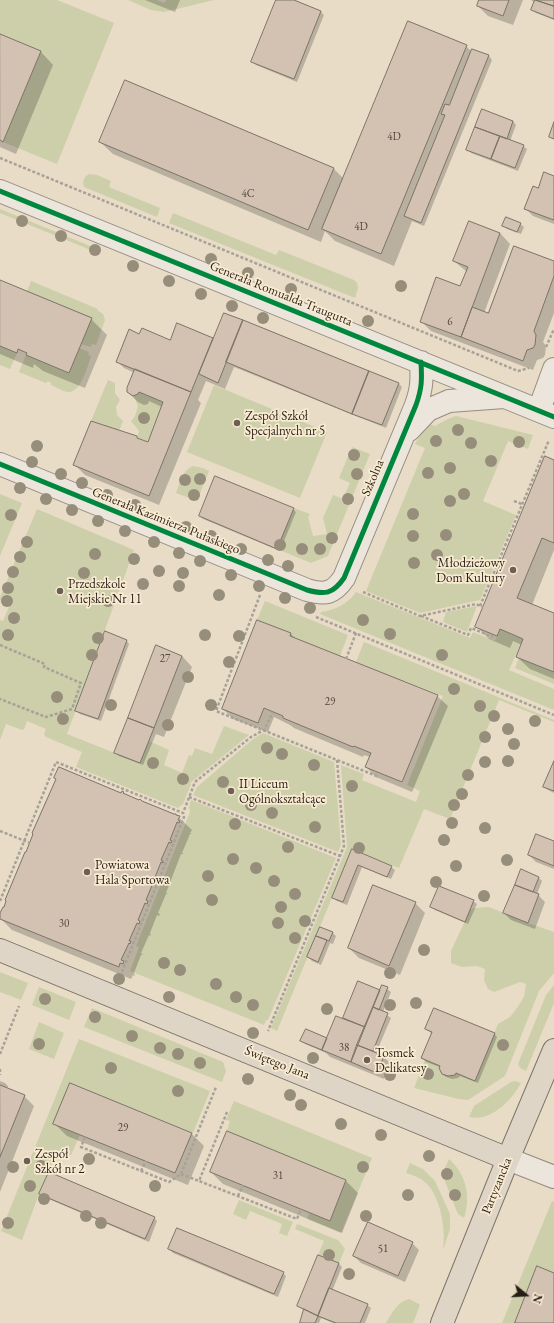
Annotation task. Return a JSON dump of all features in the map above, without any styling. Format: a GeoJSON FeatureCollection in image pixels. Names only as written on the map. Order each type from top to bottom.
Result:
{"type":"FeatureCollection","features":[{"type":"Feature","properties":{"kind":"main road","name":"Świętego Jana"},"geometry":{"type":"LineString","coordinates":[[0,950],[508,1159]]}},
{"type":"Feature","properties":{"kind":"main road","name":"Partyzancka"},"geometry":{"type":"LineString","coordinates":[[442,1323],[554,1050]]}},
{"type":"Feature","properties":{"kind":"street","name":"Generała Romualda Traugutta"},"geometry":{"type":"LineString","coordinates":[[0,191],[507,397],[548,421]]}},
{"type":"Feature","properties":{"kind":"street","name":"Szkolna"},"geometry":{"type":"LineString","coordinates":[[326,593],[338,586],[344,578],[402,437],[420,393],[422,379],[421,362]]}},
{"type":"Feature","properties":{"kind":"street"},"geometry":{"type":"LineString","coordinates":[[548,421],[554,370]]}},
{"type":"Feature","properties":{"kind":"street","name":"Szkolna"},"geometry":{"type":"LineString","coordinates":[[402,437],[428,410],[438,405],[449,401],[507,397]]}},
{"type":"Feature","properties":{"kind":"street","name":"Generała Kazimierza Pułaskiego"},"geometry":{"type":"LineString","coordinates":[[0,464],[307,590],[316,593],[326,593]]}},
{"type":"Feature","properties":{"kind":"street","name":"Świętego Jana"},"geometry":{"type":"LineString","coordinates":[[508,1159],[554,1177]]}},
{"type":"Feature","properties":{"kind":"path"},"geometry":{"type":"LineString","coordinates":[[0,158],[518,371]]}},
{"type":"Feature","properties":{"kind":"path"},"geometry":{"type":"LineString","coordinates":[[420,616],[476,604],[481,606],[522,504],[548,421]]}},
{"type":"Feature","properties":{"kind":"path"},"geometry":{"type":"LineString","coordinates":[[514,501],[522,504]]}},
{"type":"Feature","properties":{"kind":"path"},"geometry":{"type":"LineString","coordinates":[[361,591],[468,635],[471,628],[493,637]]}},
{"type":"Feature","properties":{"kind":"path"},"geometry":{"type":"LineString","coordinates":[[260,595],[216,711],[378,777]]}},
{"type":"Feature","properties":{"kind":"path"},"geometry":{"type":"LineString","coordinates":[[315,617],[554,715]]}},
{"type":"Feature","properties":{"kind":"path"},"geometry":{"type":"LineString","coordinates":[[346,659],[356,634]]}},
{"type":"Feature","properties":{"kind":"path"},"geometry":{"type":"LineString","coordinates":[[0,645],[45,664],[44,667],[81,683],[72,709],[46,717],[0,699]]}},
{"type":"Feature","properties":{"kind":"path"},"geometry":{"type":"LineString","coordinates":[[122,972],[184,817],[183,813],[195,782],[251,737],[264,730],[273,712]]}},
{"type":"Feature","properties":{"kind":"path"},"geometry":{"type":"LineString","coordinates":[[268,1031],[344,846],[337,760]]}},
{"type":"Feature","properties":{"kind":"path"},"geometry":{"type":"LineString","coordinates":[[0,902],[56,762],[183,813]]}},
{"type":"Feature","properties":{"kind":"path"},"geometry":{"type":"LineString","coordinates":[[189,797],[340,856]]}},
{"type":"Feature","properties":{"kind":"path"},"geometry":{"type":"LineString","coordinates":[[0,831],[30,843]]}},
{"type":"Feature","properties":{"kind":"path"},"geometry":{"type":"LineString","coordinates":[[0,1054],[19,1006]]}},
{"type":"Feature","properties":{"kind":"path"},"geometry":{"type":"LineString","coordinates":[[0,1069],[0,1075]]}},
{"type":"Feature","properties":{"kind":"path"},"geometry":{"type":"LineString","coordinates":[[85,1137],[81,1147],[169,1182],[181,1174],[216,1087]]}},
{"type":"Feature","properties":{"kind":"path"},"geometry":{"type":"LineString","coordinates":[[199,1181],[227,1112]]}},
{"type":"Feature","properties":{"kind":"path"},"geometry":{"type":"LineString","coordinates":[[141,1171],[146,1161]]}},
{"type":"Feature","properties":{"kind":"path"},"geometry":{"type":"LineString","coordinates":[[181,1174],[297,1219],[301,1210]]}},
{"type":"Feature","properties":{"kind":"path"},"geometry":{"type":"LineString","coordinates":[[238,1196],[243,1185]]}},
{"type":"Feature","properties":{"kind":"green space"},"geometry":{"type":"Polygon","coordinates":[[[0,0],[57,0],[114,23],[57,164],[3,142],[41,51],[0,34],[0,0]]]}},
{"type":"Feature","properties":{"kind":"green space"},"geometry":{"type":"Polygon","coordinates":[[[128,0],[157,0],[164,3],[166,0],[214,0],[164,12],[151,10],[128,0]]]}},
{"type":"Feature","properties":{"kind":"green space"},"geometry":{"type":"Polygon","coordinates":[[[89,174],[97,175],[111,181],[109,187],[160,208],[157,217],[84,187],[83,182],[85,177],[89,174]]]}},
{"type":"Feature","properties":{"kind":"green space"},"geometry":{"type":"Polygon","coordinates":[[[0,209],[100,250],[98,253],[0,213],[0,209]]]}},
{"type":"Feature","properties":{"kind":"green space"},"geometry":{"type":"Polygon","coordinates":[[[173,213],[276,255],[279,250],[354,280],[357,283],[358,288],[355,298],[169,223],[173,213]]]}},
{"type":"Feature","properties":{"kind":"green space"},"geometry":{"type":"Polygon","coordinates":[[[31,281],[98,309],[97,310],[103,314],[105,320],[96,345],[92,344],[91,347],[81,344],[27,291],[31,281]]]}},
{"type":"Feature","properties":{"kind":"green space"},"geometry":{"type":"Polygon","coordinates":[[[0,346],[17,353],[10,369],[0,365],[0,346]]]}},
{"type":"Feature","properties":{"kind":"green space"},"geometry":{"type":"Polygon","coordinates":[[[79,348],[89,352],[88,355],[91,356],[83,378],[77,388],[73,391],[64,391],[51,385],[48,381],[46,383],[19,372],[26,355],[69,373],[79,348]]]}},
{"type":"Feature","properties":{"kind":"green space"},"geometry":{"type":"Polygon","coordinates":[[[108,380],[115,383],[115,393],[120,400],[116,407],[117,415],[123,421],[119,431],[91,421],[108,380]]]}},
{"type":"Feature","properties":{"kind":"green space"},"geometry":{"type":"Polygon","coordinates":[[[214,385],[327,432],[300,498],[187,452],[214,385]]]}},
{"type":"Feature","properties":{"kind":"green space"},"geometry":{"type":"Polygon","coordinates":[[[139,392],[163,402],[148,442],[137,438],[139,431],[131,421],[135,416],[138,406],[134,397],[131,395],[135,395],[139,392]]]}},
{"type":"Feature","properties":{"kind":"green space"},"geometry":{"type":"Polygon","coordinates":[[[456,416],[533,435],[528,449],[508,441],[483,501],[516,515],[480,600],[420,613],[366,591],[425,448],[415,444],[427,423],[435,426],[456,416]]]}},
{"type":"Feature","properties":{"kind":"green space"},"geometry":{"type":"Polygon","coordinates":[[[352,447],[370,454],[328,556],[311,563],[277,549],[294,508],[310,514],[308,517],[313,536],[327,534],[323,518],[333,495],[343,499],[350,483],[339,478],[352,447]]]}},
{"type":"Feature","properties":{"kind":"green space"},"geometry":{"type":"Polygon","coordinates":[[[193,466],[209,471],[197,501],[176,493],[186,470],[193,466]]]}},
{"type":"Feature","properties":{"kind":"green space"},"geometry":{"type":"Polygon","coordinates":[[[0,494],[22,503],[0,556],[0,494]]]}},
{"type":"Feature","properties":{"kind":"green space","name":"Przedszkole Miejskie Nr 11"},"geometry":{"type":"Polygon","coordinates":[[[37,509],[134,550],[67,734],[140,763],[149,741],[169,750],[164,765],[182,773],[189,755],[192,756],[195,748],[212,754],[224,726],[249,735],[190,783],[191,784],[183,804],[178,808],[76,767],[82,752],[46,737],[44,734],[46,729],[27,721],[24,729],[22,730],[6,724],[0,740],[0,620],[3,621],[10,604],[0,600],[0,597],[37,509]]]}},
{"type":"Feature","properties":{"kind":"green space"},"geometry":{"type":"Polygon","coordinates":[[[356,592],[470,638],[473,632],[495,641],[500,629],[523,639],[509,670],[554,689],[554,710],[320,614],[321,612],[341,606],[356,592]]]}},
{"type":"Feature","properties":{"kind":"green space"},"geometry":{"type":"Polygon","coordinates":[[[265,601],[348,635],[340,656],[290,636],[291,633],[257,620],[265,601]]]}},
{"type":"Feature","properties":{"kind":"green space"},"geometry":{"type":"Polygon","coordinates":[[[477,606],[467,632],[443,622],[446,612],[477,606]]]}},
{"type":"Feature","properties":{"kind":"green space"},"geometry":{"type":"Polygon","coordinates":[[[364,642],[554,720],[554,722],[499,700],[450,819],[424,809],[399,868],[352,849],[277,1031],[271,1028],[347,847],[341,765],[364,774],[362,780],[416,802],[420,791],[407,785],[443,696],[356,662],[364,642]]]}},
{"type":"Feature","properties":{"kind":"green space"},"geometry":{"type":"Polygon","coordinates":[[[519,658],[554,672],[554,684],[515,668],[519,658]]]}},
{"type":"Feature","properties":{"kind":"green space"},"geometry":{"type":"Polygon","coordinates":[[[263,733],[334,762],[341,845],[338,852],[193,795],[197,787],[253,739],[263,733]]]}},
{"type":"Feature","properties":{"kind":"green space"},"geometry":{"type":"Polygon","coordinates":[[[191,800],[336,858],[268,1020],[266,1020],[264,1025],[130,971],[139,947],[136,946],[190,812],[189,807],[191,800]]]}},
{"type":"Feature","properties":{"kind":"green space"},"geometry":{"type":"Polygon","coordinates":[[[489,907],[554,932],[554,973],[539,991],[505,1076],[468,1100],[414,1088],[425,1060],[440,1066],[439,1068],[442,1074],[448,1076],[455,1075],[456,1073],[475,1081],[498,1024],[510,1017],[524,997],[526,984],[520,982],[494,992],[488,989],[484,980],[485,969],[477,966],[462,967],[451,963],[451,951],[470,910],[489,907]]]}},
{"type":"Feature","properties":{"kind":"green space"},"geometry":{"type":"Polygon","coordinates":[[[0,972],[28,983],[21,1000],[0,992],[0,972]]]}},
{"type":"Feature","properties":{"kind":"green space"},"geometry":{"type":"Polygon","coordinates":[[[554,985],[554,1003],[526,1071],[520,1068],[518,1064],[546,995],[554,985]]]}},
{"type":"Feature","properties":{"kind":"green space"},"geometry":{"type":"Polygon","coordinates":[[[39,987],[76,1002],[69,1020],[32,1005],[39,987]]]}},
{"type":"Feature","properties":{"kind":"green space"},"geometry":{"type":"Polygon","coordinates":[[[92,1008],[223,1062],[226,1071],[222,1082],[84,1027],[92,1008]]]}},
{"type":"Feature","properties":{"kind":"green space"},"geometry":{"type":"Polygon","coordinates":[[[39,1022],[64,1033],[54,1059],[29,1049],[39,1022]]]}},
{"type":"Feature","properties":{"kind":"green space"},"geometry":{"type":"Polygon","coordinates":[[[79,1039],[210,1091],[193,1133],[70,1083],[80,1135],[71,1155],[58,1150],[39,1194],[22,1240],[1,1231],[79,1039]]]}},
{"type":"Feature","properties":{"kind":"green space"},"geometry":{"type":"Polygon","coordinates":[[[515,1081],[521,1083],[512,1097],[500,1109],[485,1116],[477,1118],[469,1117],[474,1106],[511,1082],[515,1081]]]}},
{"type":"Feature","properties":{"kind":"green space"},"geometry":{"type":"Polygon","coordinates":[[[234,1101],[372,1158],[341,1233],[307,1219],[309,1213],[330,1221],[346,1180],[227,1131],[230,1121],[226,1120],[234,1101]]]}},
{"type":"Feature","properties":{"kind":"green space"},"geometry":{"type":"Polygon","coordinates":[[[449,1159],[460,1171],[466,1186],[467,1202],[464,1218],[458,1214],[442,1174],[449,1159]]]}},
{"type":"Feature","properties":{"kind":"green space"},"geometry":{"type":"Polygon","coordinates":[[[410,1163],[423,1169],[435,1181],[450,1214],[450,1229],[443,1250],[444,1233],[439,1205],[431,1189],[426,1183],[417,1177],[406,1173],[410,1163]]]}},
{"type":"Feature","properties":{"kind":"green space"},"geometry":{"type":"Polygon","coordinates":[[[239,1200],[293,1222],[287,1236],[279,1233],[282,1224],[250,1211],[246,1220],[233,1214],[239,1200]]]}},
{"type":"Feature","properties":{"kind":"green space"},"geometry":{"type":"Polygon","coordinates":[[[552,1201],[554,1202],[554,1323],[502,1323],[552,1201]]]}},
{"type":"Feature","properties":{"kind":"green space"},"geometry":{"type":"Polygon","coordinates":[[[297,1224],[338,1240],[345,1249],[339,1263],[318,1255],[324,1241],[295,1229],[297,1224]]]}},
{"type":"Feature","properties":{"kind":"green space"},"geometry":{"type":"Polygon","coordinates":[[[409,1299],[420,1305],[413,1323],[386,1323],[398,1305],[409,1299]]]}},
{"type":"Feature","properties":{"kind":"building"},"geometry":{"type":"Polygon","coordinates":[[[276,0],[294,0],[321,11],[294,79],[251,62],[276,0]]]}},
{"type":"Feature","properties":{"kind":"building"},"geometry":{"type":"Polygon","coordinates":[[[479,0],[509,0],[503,16],[477,6],[479,0]]]}},
{"type":"Feature","properties":{"kind":"building"},"geometry":{"type":"Polygon","coordinates":[[[535,0],[554,6],[554,19],[531,10],[535,0]]]}},
{"type":"Feature","properties":{"kind":"building"},"geometry":{"type":"Polygon","coordinates":[[[536,0],[554,0],[554,6],[536,0]]]}},
{"type":"Feature","properties":{"kind":"building"},"geometry":{"type":"Polygon","coordinates":[[[408,21],[467,45],[381,254],[322,229],[408,21]]]}},
{"type":"Feature","properties":{"kind":"building"},"geometry":{"type":"Polygon","coordinates":[[[0,34],[41,51],[3,142],[0,140],[0,34]]]}},
{"type":"Feature","properties":{"kind":"building"},"geometry":{"type":"Polygon","coordinates":[[[472,49],[489,55],[421,223],[404,216],[445,115],[441,114],[445,104],[449,105],[472,49]]]}},
{"type":"Feature","properties":{"kind":"building"},"geometry":{"type":"Polygon","coordinates":[[[125,80],[334,168],[308,230],[99,142],[125,80]]]}},
{"type":"Feature","properties":{"kind":"building"},"geometry":{"type":"Polygon","coordinates":[[[482,109],[513,121],[507,139],[475,127],[482,109]]]}},
{"type":"Feature","properties":{"kind":"building"},"geometry":{"type":"Polygon","coordinates":[[[554,122],[554,139],[549,137],[554,122]]]}},
{"type":"Feature","properties":{"kind":"building"},"geometry":{"type":"Polygon","coordinates":[[[475,127],[500,136],[491,159],[466,150],[475,127]]]}},
{"type":"Feature","properties":{"kind":"building"},"geometry":{"type":"Polygon","coordinates":[[[500,136],[524,145],[515,168],[491,159],[500,136]]]}},
{"type":"Feature","properties":{"kind":"building"},"geometry":{"type":"Polygon","coordinates":[[[544,172],[554,176],[554,220],[524,209],[533,186],[538,188],[544,172]]]}},
{"type":"Feature","properties":{"kind":"building"},"geometry":{"type":"Polygon","coordinates":[[[506,217],[521,223],[517,232],[502,226],[506,217]]]}},
{"type":"Feature","properties":{"kind":"building"},"geometry":{"type":"Polygon","coordinates":[[[469,221],[500,233],[461,337],[420,322],[436,277],[460,286],[468,267],[453,261],[469,221]]]}},
{"type":"Feature","properties":{"kind":"building"},"geometry":{"type":"Polygon","coordinates":[[[514,246],[554,261],[554,276],[534,331],[536,335],[535,345],[533,348],[527,350],[523,361],[461,337],[472,307],[488,313],[514,246]]]}},
{"type":"Feature","properties":{"kind":"building"},"geometry":{"type":"Polygon","coordinates":[[[0,280],[92,318],[69,373],[26,355],[27,353],[18,349],[17,353],[0,346],[0,280]]]}},
{"type":"Feature","properties":{"kind":"building"},"geometry":{"type":"Polygon","coordinates":[[[224,313],[243,320],[218,383],[199,374],[224,313]]]}},
{"type":"Feature","properties":{"kind":"building"},"geometry":{"type":"Polygon","coordinates":[[[243,320],[369,371],[352,414],[226,362],[243,320]]]}},
{"type":"Feature","properties":{"kind":"building"},"geometry":{"type":"Polygon","coordinates":[[[177,323],[213,338],[191,392],[116,362],[129,329],[139,334],[142,328],[170,340],[177,323]]]}},
{"type":"Feature","properties":{"kind":"building"},"geometry":{"type":"Polygon","coordinates":[[[135,369],[191,392],[149,496],[73,465],[91,421],[137,436],[137,438],[148,442],[163,402],[139,392],[133,396],[127,392],[127,388],[135,369]]]}},
{"type":"Feature","properties":{"kind":"building"},"geometry":{"type":"Polygon","coordinates":[[[369,371],[399,383],[382,425],[352,414],[369,371]]]}},
{"type":"Feature","properties":{"kind":"building","name":"Młodzieżowy Dom Kultury"},"geometry":{"type":"Polygon","coordinates":[[[545,456],[554,460],[554,543],[542,538],[517,598],[554,613],[554,672],[516,657],[523,639],[500,629],[497,636],[475,627],[545,456]]]}},
{"type":"Feature","properties":{"kind":"building"},"geometry":{"type":"Polygon","coordinates":[[[215,476],[294,508],[277,549],[199,516],[215,476]]]}},
{"type":"Feature","properties":{"kind":"building"},"geometry":{"type":"Polygon","coordinates":[[[257,620],[291,633],[290,636],[438,695],[402,782],[365,767],[371,753],[283,718],[283,716],[264,708],[258,723],[222,709],[257,620]]]}},
{"type":"Feature","properties":{"kind":"building"},"geometry":{"type":"Polygon","coordinates":[[[105,631],[127,640],[98,719],[75,711],[105,631]]]}},
{"type":"Feature","properties":{"kind":"building"},"geometry":{"type":"Polygon","coordinates":[[[156,645],[182,656],[154,728],[128,718],[156,645]]]}},
{"type":"Feature","properties":{"kind":"building"},"geometry":{"type":"Polygon","coordinates":[[[128,718],[154,728],[140,763],[114,753],[128,718]]]}},
{"type":"Feature","properties":{"kind":"building"},"geometry":{"type":"Polygon","coordinates":[[[554,761],[554,791],[543,787],[554,761]]]}},
{"type":"Feature","properties":{"kind":"building","name":"Powiatowa Hala Sportowa"},"geometry":{"type":"Polygon","coordinates":[[[59,767],[121,793],[122,791],[124,792],[123,793],[139,800],[140,799],[180,816],[178,820],[180,821],[179,823],[177,822],[170,840],[172,841],[171,843],[169,842],[161,860],[163,863],[161,862],[154,880],[156,881],[155,884],[153,883],[146,900],[148,901],[147,904],[145,903],[138,920],[140,921],[139,924],[137,923],[129,941],[131,941],[130,944],[129,943],[121,960],[124,961],[123,964],[120,963],[119,967],[0,919],[0,913],[4,907],[5,900],[56,779],[54,778],[59,767]]]}},
{"type":"Feature","properties":{"kind":"building"},"geometry":{"type":"Polygon","coordinates":[[[536,834],[554,841],[554,866],[528,855],[536,834]]]}},
{"type":"Feature","properties":{"kind":"building"},"geometry":{"type":"Polygon","coordinates":[[[352,849],[392,866],[387,877],[358,865],[343,902],[332,898],[352,849]]]}},
{"type":"Feature","properties":{"kind":"building"},"geometry":{"type":"Polygon","coordinates":[[[521,869],[539,877],[533,892],[515,885],[521,869]]]}},
{"type":"Feature","properties":{"kind":"building"},"geometry":{"type":"Polygon","coordinates":[[[373,885],[416,902],[389,966],[348,948],[373,885]]]}},
{"type":"Feature","properties":{"kind":"building"},"geometry":{"type":"Polygon","coordinates":[[[515,885],[539,894],[528,923],[503,913],[515,885]]]}},
{"type":"Feature","properties":{"kind":"building"},"geometry":{"type":"Polygon","coordinates":[[[439,886],[474,900],[465,922],[430,907],[439,886]]]}},
{"type":"Feature","properties":{"kind":"building"},"geometry":{"type":"Polygon","coordinates":[[[320,927],[333,932],[329,941],[316,936],[320,927]]]}},
{"type":"Feature","properties":{"kind":"building"},"geometry":{"type":"Polygon","coordinates":[[[316,936],[327,940],[318,962],[307,957],[316,936]]]}},
{"type":"Feature","properties":{"kind":"building"},"geometry":{"type":"Polygon","coordinates":[[[358,981],[380,990],[365,1027],[343,1018],[358,981]]]}},
{"type":"Feature","properties":{"kind":"building"},"geometry":{"type":"Polygon","coordinates":[[[382,985],[388,987],[379,1010],[373,1007],[382,985]]]}},
{"type":"Feature","properties":{"kind":"building"},"geometry":{"type":"Polygon","coordinates":[[[373,1007],[388,1013],[373,1051],[357,1045],[373,1007]]]}},
{"type":"Feature","properties":{"kind":"building"},"geometry":{"type":"Polygon","coordinates":[[[434,1008],[495,1033],[475,1081],[456,1073],[455,1075],[448,1076],[442,1074],[439,1068],[440,1066],[421,1058],[432,1032],[425,1029],[434,1008]]]}},
{"type":"Feature","properties":{"kind":"building"},"geometry":{"type":"Polygon","coordinates":[[[336,1016],[365,1027],[351,1062],[322,1050],[336,1016]]]}},
{"type":"Feature","properties":{"kind":"building"},"geometry":{"type":"Polygon","coordinates":[[[306,1029],[327,1038],[322,1050],[300,1041],[306,1029]]]}},
{"type":"Feature","properties":{"kind":"building"},"geometry":{"type":"Polygon","coordinates":[[[357,1045],[384,1056],[377,1073],[351,1062],[357,1045]]]}},
{"type":"Feature","properties":{"kind":"building"},"geometry":{"type":"Polygon","coordinates":[[[70,1083],[192,1133],[175,1173],[53,1124],[70,1083]]]}},
{"type":"Feature","properties":{"kind":"building"},"geometry":{"type":"Polygon","coordinates":[[[0,1085],[25,1095],[0,1157],[0,1085]]]}},
{"type":"Feature","properties":{"kind":"building"},"geometry":{"type":"Polygon","coordinates":[[[227,1131],[346,1180],[330,1221],[210,1172],[227,1131]]]}},
{"type":"Feature","properties":{"kind":"building"},"geometry":{"type":"Polygon","coordinates":[[[49,1172],[155,1217],[145,1239],[39,1194],[49,1172]]]}},
{"type":"Feature","properties":{"kind":"building"},"geometry":{"type":"Polygon","coordinates":[[[368,1222],[413,1242],[398,1276],[353,1256],[368,1222]]]}},
{"type":"Feature","properties":{"kind":"building"},"geometry":{"type":"Polygon","coordinates":[[[177,1228],[284,1272],[274,1294],[168,1249],[177,1228]]]}},
{"type":"Feature","properties":{"kind":"building"},"geometry":{"type":"Polygon","coordinates":[[[318,1255],[339,1263],[318,1316],[297,1306],[318,1255]]]}},
{"type":"Feature","properties":{"kind":"building"},"geometry":{"type":"Polygon","coordinates":[[[537,1266],[554,1273],[554,1323],[515,1323],[537,1266]]]}},
{"type":"Feature","properties":{"kind":"building"},"geometry":{"type":"Polygon","coordinates":[[[329,1288],[368,1304],[360,1323],[336,1323],[318,1316],[329,1288]]]}},
{"type":"Feature","properties":{"kind":"building"},"geometry":{"type":"Polygon","coordinates":[[[304,1309],[318,1316],[315,1323],[300,1323],[304,1309]]]}},
{"type":"Feature","properties":{"kind":"cycle path"},"geometry":{"type":"LineString","coordinates":[[0,191],[554,417]]}},
{"type":"Feature","properties":{"kind":"cycle path"},"geometry":{"type":"LineString","coordinates":[[0,464],[307,590],[324,593],[332,590],[344,578],[416,405],[421,384],[421,362]]}},
{"type":"Feature","properties":{"kind":"place","name":"Zespół Szkół Specjalnych nr 5"},"geometry":{"type":"Point","coordinates":[237,423]}},
{"type":"Feature","properties":{"kind":"place","name":"Młodzieżowy Dom Kultury"},"geometry":{"type":"Point","coordinates":[513,570]}},
{"type":"Feature","properties":{"kind":"place","name":"Przedszkole Miejskie Nr 11"},"geometry":{"type":"Point","coordinates":[60,591]}},
{"type":"Feature","properties":{"kind":"place","name":"II Liceum Ogólnokształcące"},"geometry":{"type":"Point","coordinates":[231,791]}},
{"type":"Feature","properties":{"kind":"place","name":"Powiatowa Hala Sportowa"},"geometry":{"type":"Point","coordinates":[87,872]}},
{"type":"Feature","properties":{"kind":"place","name":"Tosmek Delikatesy"},"geometry":{"type":"Point","coordinates":[367,1060]}},
{"type":"Feature","properties":{"kind":"place","name":"Zespół Szkół nr 2"},"geometry":{"type":"Point","coordinates":[27,1161]}}]}
